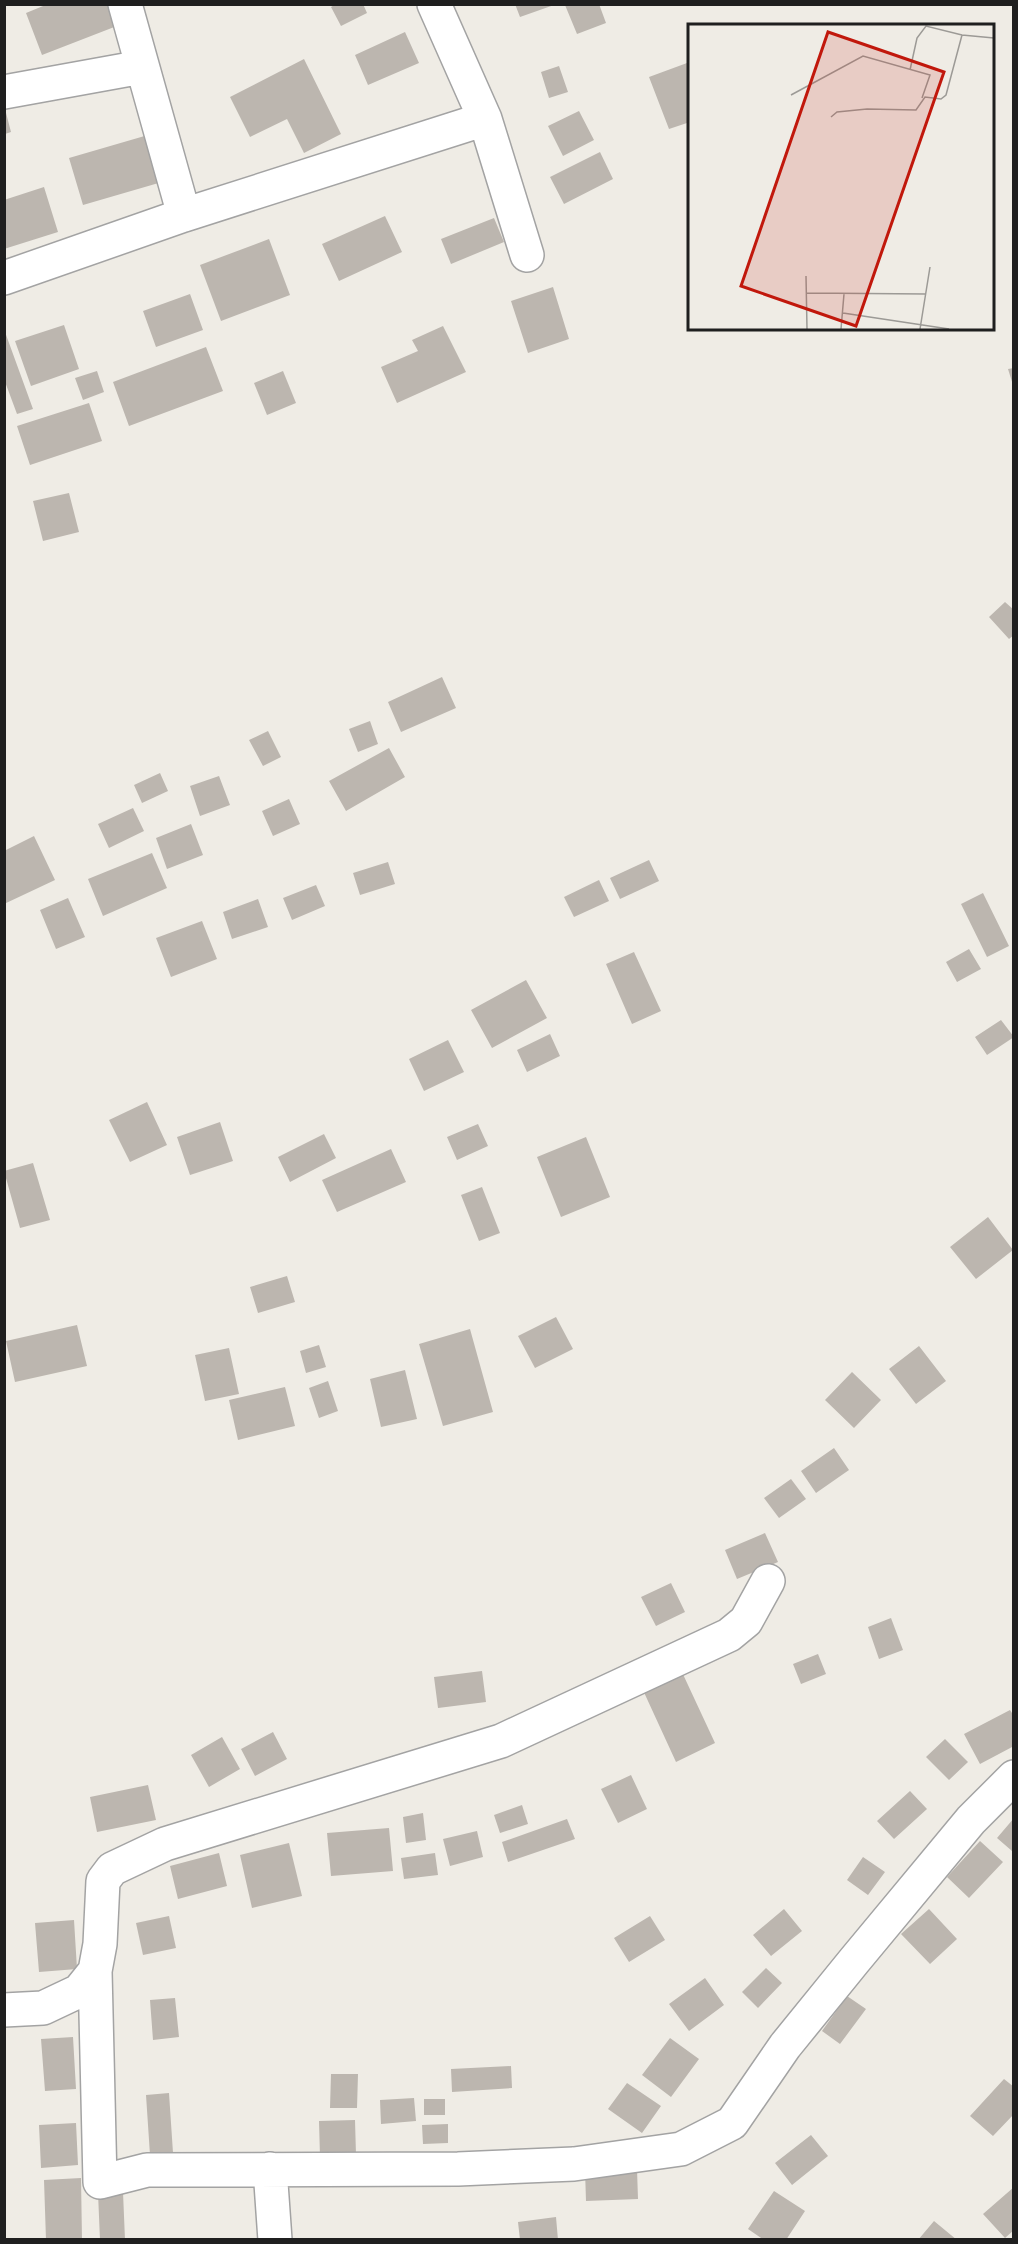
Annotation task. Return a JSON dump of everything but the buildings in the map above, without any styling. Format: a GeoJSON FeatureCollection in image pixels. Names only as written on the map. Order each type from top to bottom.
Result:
{"type":"FeatureCollection","features":[{"type":"Feature","properties":{"kind":"street"},"geometry":{"type":"LineString","coordinates":[[125,4],[184,215]]}},
{"type":"Feature","properties":{"kind":"street"},"geometry":{"type":"LineString","coordinates":[[434,4],[485,119],[527,255]]}},
{"type":"Feature","properties":{"kind":"street"},"geometry":{"type":"LineString","coordinates":[[5,91],[142,67]]}},
{"type":"Feature","properties":{"kind":"street"},"geometry":{"type":"LineString","coordinates":[[4,278],[184,215],[485,119]]}},
{"type":"Feature","properties":{"kind":"street"},"geometry":{"type":"LineString","coordinates":[[768,1581],[746,1621],[729,1635],[501,1741],[165,1844],[112,1869],[103,1881],[100,1944],[95,1971],[100,2182],[147,2170],[458,2169],[574,2164],[681,2149],[732,2123],[785,2046],[854,1961],[971,1820],[1014,1777]]}},
{"type":"Feature","properties":{"kind":"street"},"geometry":{"type":"LineString","coordinates":[[4,2010],[43,2008],[79,1991],[95,1971]]}},
{"type":"Feature","properties":{"kind":"street"},"geometry":{"type":"LineString","coordinates":[[270,2169],[275,2240]]}}]}
